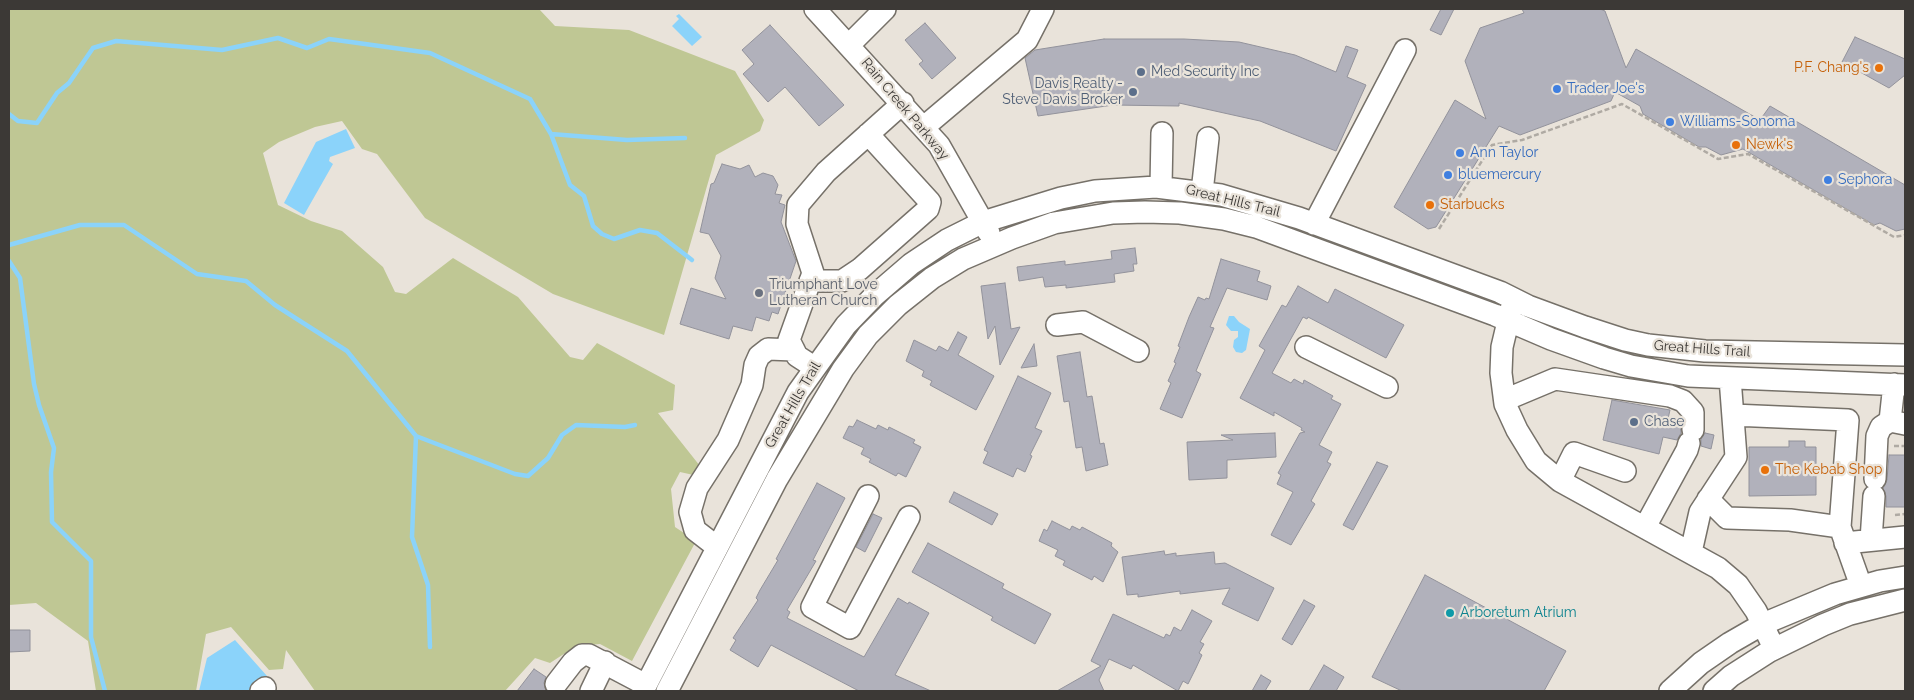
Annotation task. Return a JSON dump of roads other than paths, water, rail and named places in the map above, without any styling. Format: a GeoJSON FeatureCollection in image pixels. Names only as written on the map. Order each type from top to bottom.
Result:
{"type":"FeatureCollection","features":[{"type":"Feature","properties":{"kind":"street","name":"Rain Creek Parkway"},"geometry":{"type":"LineString","coordinates":[[815,9],[850,44],[924,127],[952,165],[995,245]]}},
{"type":"Feature","properties":{"kind":"street"},"geometry":{"type":"LineString","coordinates":[[850,44],[885,9]]}},
{"type":"Feature","properties":{"kind":"street"},"geometry":{"type":"LineString","coordinates":[[924,127],[1027,40],[1043,9]]}},
{"type":"Feature","properties":{"kind":"street"},"geometry":{"type":"LineString","coordinates":[[1314,224],[1405,50]]}},
{"type":"Feature","properties":{"kind":"street"},"geometry":{"type":"LineString","coordinates":[[814,367],[797,356],[789,340],[813,273],[797,224],[798,205],[826,172],[902,103]]}},
{"type":"Feature","properties":{"kind":"street"},"geometry":{"type":"LineString","coordinates":[[1162,133],[1182,189]]}},
{"type":"Feature","properties":{"kind":"street"},"geometry":{"type":"LineString","coordinates":[[810,281],[842,281],[869,262],[928,209],[930,202],[868,134]]}},
{"type":"Feature","properties":{"kind":"street"},"geometry":{"type":"LineString","coordinates":[[1180,213],[1182,189],[1208,138]]}},
{"type":"Feature","properties":{"kind":"street","name":"Great Hills Trail"},"geometry":{"type":"LineString","coordinates":[[644,688],[798,392],[814,367],[846,325],[897,276],[947,240],[983,222],[1027,208],[1095,191],[1182,189],[1262,206],[1500,292],[1513,299],[1625,340],[1677,349],[1905,355]]}},
{"type":"Feature","properties":{"kind":"street","name":"Great Hills Trail"},"geometry":{"type":"LineString","coordinates":[[667,691],[777,479],[843,369],[868,335],[898,305],[932,278],[963,259],[1054,223],[1113,213],[1180,213],[1224,219],[1256,227],[1508,321],[1551,340],[1613,361],[1688,376],[1900,384]]}},
{"type":"Feature","properties":{"kind":"street"},"geometry":{"type":"LineString","coordinates":[[1513,299],[1501,356],[1501,372],[1506,404],[1517,430],[1536,461],[1560,481],[1718,568],[1738,585],[1763,624],[1774,648]]}},
{"type":"Feature","properties":{"kind":"street"},"geometry":{"type":"LineString","coordinates":[[1057,325],[1083,322],[1138,352]]}},
{"type":"Feature","properties":{"kind":"street"},"geometry":{"type":"LineString","coordinates":[[1306,348],[1386,387]]}},
{"type":"Feature","properties":{"kind":"street"},"geometry":{"type":"LineString","coordinates":[[718,547],[695,530],[690,512],[697,488],[728,440],[752,385],[755,365],[759,356],[768,349],[794,350]]}},
{"type":"Feature","properties":{"kind":"street"},"geometry":{"type":"LineString","coordinates":[[1691,552],[1700,512],[1736,458],[1730,378]]}},
{"type":"Feature","properties":{"kind":"street"},"geometry":{"type":"LineString","coordinates":[[1506,404],[1519,393],[1555,379],[1588,391],[1670,396],[1683,401],[1693,412],[1688,450],[1645,527]]}},
{"type":"Feature","properties":{"kind":"street"},"geometry":{"type":"LineString","coordinates":[[1871,540],[1877,436],[1882,427],[1898,423],[1900,384]]}},
{"type":"Feature","properties":{"kind":"street"},"geometry":{"type":"LineString","coordinates":[[1733,415],[1848,420],[1842,535],[1861,586]]}},
{"type":"Feature","properties":{"kind":"street"},"geometry":{"type":"LineString","coordinates":[[1560,481],[1574,453],[1625,471]]}},
{"type":"Feature","properties":{"kind":"street"},"geometry":{"type":"LineString","coordinates":[[868,496],[812,607],[850,628],[909,517]]}},
{"type":"Feature","properties":{"kind":"street"},"geometry":{"type":"LineString","coordinates":[[1708,500],[1727,518],[1790,520],[1842,535],[1871,540],[1905,537]]}},
{"type":"Feature","properties":{"kind":"street"},"geometry":{"type":"LineString","coordinates":[[1670,691],[1701,663],[1763,624],[1810,603],[1861,586],[1905,577]]}},
{"type":"Feature","properties":{"kind":"street"},"geometry":{"type":"LineString","coordinates":[[1714,691],[1731,676],[1774,648],[1850,614],[1905,600]]}},
{"type":"Feature","properties":{"kind":"street"},"geometry":{"type":"LineString","coordinates":[[556,684],[573,662],[582,656],[589,656],[605,662],[644,688]]}},
{"type":"Feature","properties":{"kind":"street"},"geometry":{"type":"LineString","coordinates":[[591,691],[605,662]]}},
{"type":"Feature","properties":{"kind":"water"},"geometry":{"type":"Polygon","coordinates":[[[679,14],[702,37],[692,46],[672,26],[679,19],[676,16],[679,14]]]}},
{"type":"Feature","properties":{"kind":"water"},"geometry":{"type":"Polygon","coordinates":[[[346,129],[355,148],[330,157],[329,161],[333,164],[304,215],[284,203],[316,142],[346,129]]]}},
{"type":"Feature","properties":{"kind":"water"},"geometry":{"type":"Polygon","coordinates":[[[1229,316],[1234,316],[1239,322],[1250,329],[1246,350],[1242,353],[1236,352],[1233,347],[1234,340],[1238,337],[1238,331],[1231,331],[1226,325],[1229,316]]]}},
{"type":"Feature","properties":{"kind":"water"},"geometry":{"type":"Polygon","coordinates":[[[235,640],[267,676],[248,691],[199,691],[207,658],[235,640]]]}},
{"type":"Feature","properties":{"kind":"waterway"},"geometry":{"type":"LineString","coordinates":[[9,114],[18,121],[37,123],[57,93],[69,83],[93,48],[116,41],[222,50],[278,38],[307,48],[329,39],[430,53],[530,99],[551,134],[570,185],[584,196],[593,226],[602,234],[614,239],[640,230],[657,233],[692,260]]}},
{"type":"Feature","properties":{"kind":"waterway"},"geometry":{"type":"LineString","coordinates":[[551,134],[627,140],[685,138]]}},
{"type":"Feature","properties":{"kind":"waterway"},"geometry":{"type":"LineString","coordinates":[[9,245],[80,225],[124,225],[197,274],[246,281],[275,305],[347,351],[416,436],[515,474],[528,476],[548,458],[562,435],[576,425],[625,427],[635,425]]}},
{"type":"Feature","properties":{"kind":"waterway"},"geometry":{"type":"LineString","coordinates":[[9,261],[20,278],[34,384],[54,448],[51,472],[52,522],[91,561],[91,637],[105,691]]}},
{"type":"Feature","properties":{"kind":"waterway"},"geometry":{"type":"LineString","coordinates":[[416,436],[412,537],[428,585],[430,647]]}},
{"type":"Feature","properties":{"kind":"place","name":"P.F. Chang's"},"geometry":{"type":"Point","coordinates":[1879,68]}},
{"type":"Feature","properties":{"kind":"place","name":"Med Security Inc"},"geometry":{"type":"Point","coordinates":[1141,72]}},
{"type":"Feature","properties":{"kind":"place","name":"Trader Joe's"},"geometry":{"type":"Point","coordinates":[1557,89]}},
{"type":"Feature","properties":{"kind":"place","name":"Davis Realty - Steve Davis Broker"},"geometry":{"type":"Point","coordinates":[1133,92]}},
{"type":"Feature","properties":{"kind":"place","name":"Williams-Sonoma"},"geometry":{"type":"Point","coordinates":[1670,122]}},
{"type":"Feature","properties":{"kind":"place","name":"Newk's"},"geometry":{"type":"Point","coordinates":[1736,145]}},
{"type":"Feature","properties":{"kind":"place","name":"Ann Taylor"},"geometry":{"type":"Point","coordinates":[1460,153]}},
{"type":"Feature","properties":{"kind":"place","name":"bluemercury"},"geometry":{"type":"Point","coordinates":[1448,175]}},
{"type":"Feature","properties":{"kind":"place","name":"Sephora"},"geometry":{"type":"Point","coordinates":[1828,180]}},
{"type":"Feature","properties":{"kind":"place","name":"Starbucks"},"geometry":{"type":"Point","coordinates":[1430,205]}},
{"type":"Feature","properties":{"kind":"place","name":"Triumphant Love Lutheran Church"},"geometry":{"type":"Point","coordinates":[759,293]}},
{"type":"Feature","properties":{"kind":"place","name":"Chase"},"geometry":{"type":"Point","coordinates":[1634,422]}},
{"type":"Feature","properties":{"kind":"place","name":"The Kebab Shop"},"geometry":{"type":"Point","coordinates":[1765,470]}},
{"type":"Feature","properties":{"kind":"place","name":"Arboretum Atrium"},"geometry":{"type":"Point","coordinates":[1450,613]}}]}
